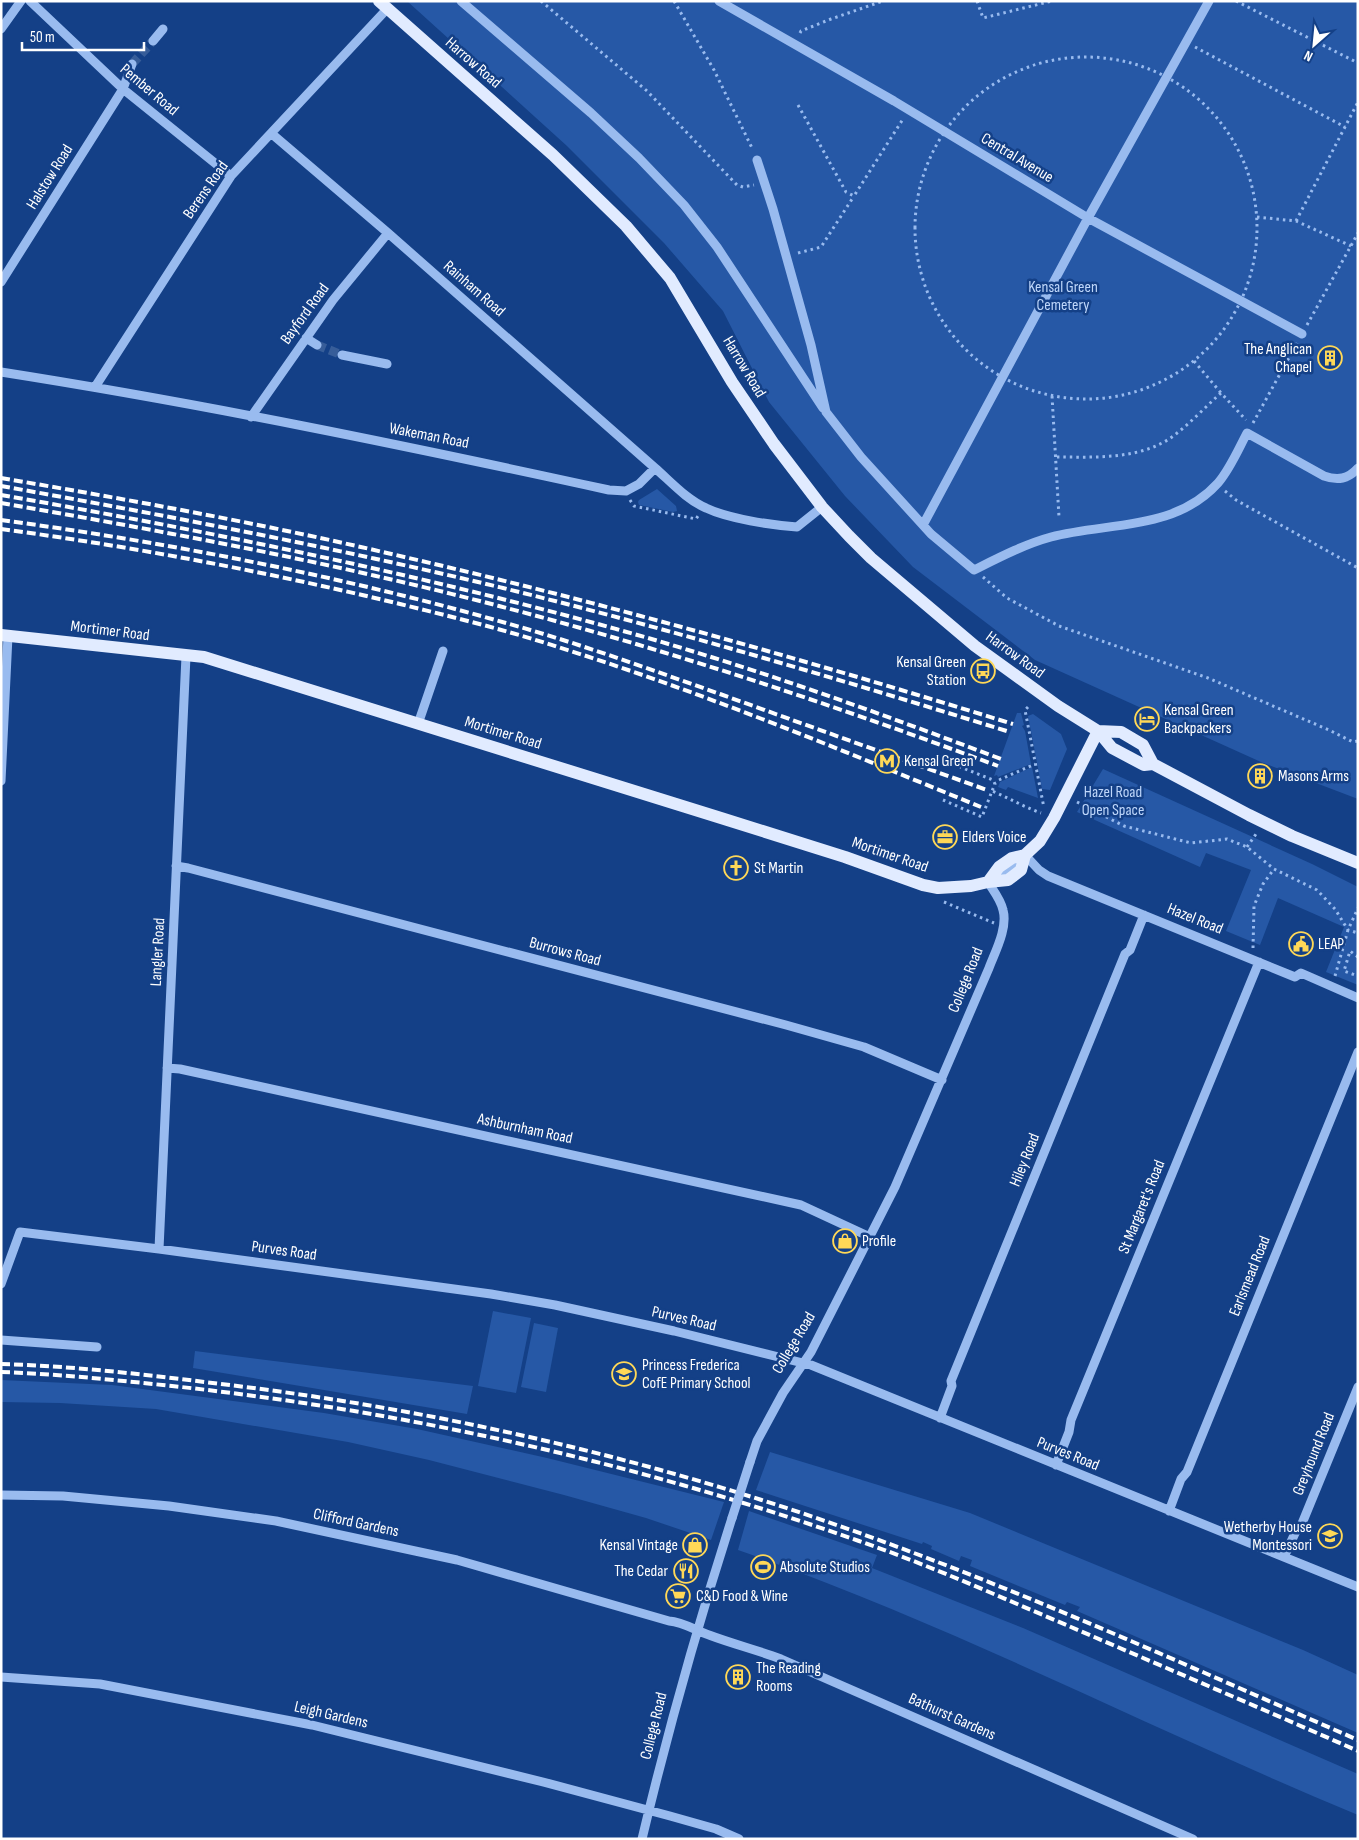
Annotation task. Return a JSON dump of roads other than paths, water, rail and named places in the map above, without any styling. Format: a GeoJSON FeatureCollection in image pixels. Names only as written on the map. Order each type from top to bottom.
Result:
{"type":"FeatureCollection","features":[{"type":"Feature","properties":{"kind":"main road","name":"Harrow Road"},"geometry":{"type":"LineString","coordinates":[[383,5],[553,155],[626,226],[670,278],[758,422],[822,507],[871,558],[975,646],[1058,706],[1098,731],[1112,748],[1144,764],[1153,764],[1249,816],[1358,863]]}},
{"type":"Feature","properties":{"kind":"main road","name":"Mortimer Road"},"geometry":{"type":"LineString","coordinates":[[5,635],[204,657],[739,823],[845,857],[923,885],[948,888],[988,882]]}},
{"type":"Feature","properties":{"kind":"main road","name":"Harrow Road"},"geometry":{"type":"LineString","coordinates":[[1098,731],[1121,732],[1143,745],[1153,764]]}},
{"type":"Feature","properties":{"kind":"main road"},"geometry":{"type":"LineString","coordinates":[[988,882],[1008,880],[1021,870],[1025,856],[1040,842],[1054,818],[1098,731]]}},
{"type":"Feature","properties":{"kind":"street"},"geometry":{"type":"LineString","coordinates":[[1,29],[21,1]]}},
{"type":"Feature","properties":{"kind":"street","name":"Pember Road"},"geometry":{"type":"LineString","coordinates":[[30,1],[124,89],[231,176]]}},
{"type":"Feature","properties":{"kind":"street"},"geometry":{"type":"LineString","coordinates":[[461,1],[591,113],[639,158],[684,205],[717,247],[826,412],[861,457],[931,534],[974,570],[1050,537],[1140,523],[1170,515],[1192,505],[1217,484],[1247,434],[1324,476],[1343,479],[1354,473],[1358,468]]}},
{"type":"Feature","properties":{"kind":"street","name":"Central Avenue"},"geometry":{"type":"LineString","coordinates":[[719,1],[908,110],[1088,218],[1302,334]]}},
{"type":"Feature","properties":{"kind":"street"},"geometry":{"type":"LineString","coordinates":[[923,525],[1088,218],[1209,1]]}},
{"type":"Feature","properties":{"kind":"street","name":"Berens Road"},"geometry":{"type":"LineString","coordinates":[[95,387],[231,176],[272,134],[383,5]]}},
{"type":"Feature","properties":{"kind":"street"},"geometry":{"type":"LineString","coordinates":[[152,41],[163,29]]}},
{"type":"Feature","properties":{"kind":"street","name":"Halstow Road"},"geometry":{"type":"LineString","coordinates":[[1,282],[124,89],[132,64]]}},
{"type":"Feature","properties":{"kind":"street","name":"Rainham Road"},"geometry":{"type":"LineString","coordinates":[[272,134],[388,233],[654,468]]}},
{"type":"Feature","properties":{"kind":"street"},"geometry":{"type":"LineString","coordinates":[[757,160],[811,345],[826,412]]}},
{"type":"Feature","properties":{"kind":"street","name":"Bayford Road"},"geometry":{"type":"LineString","coordinates":[[251,417],[333,300],[388,233]]}},
{"type":"Feature","properties":{"kind":"street"},"geometry":{"type":"LineString","coordinates":[[306,338],[317,345]]}},
{"type":"Feature","properties":{"kind":"street"},"geometry":{"type":"LineString","coordinates":[[342,355],[387,364]]}},
{"type":"Feature","properties":{"kind":"street","name":"Wakeman Road"},"geometry":{"type":"LineString","coordinates":[[1,372],[95,387],[430,451],[609,490],[626,491],[639,484],[654,468]]}},
{"type":"Feature","properties":{"kind":"street"},"geometry":{"type":"LineString","coordinates":[[654,468],[684,494],[705,508],[756,522],[797,527],[822,507]]}},
{"type":"Feature","properties":{"kind":"street"},"geometry":{"type":"LineString","coordinates":[[1,781],[5,635]]}},
{"type":"Feature","properties":{"kind":"street"},"geometry":{"type":"LineString","coordinates":[[418,724],[443,651]]}},
{"type":"Feature","properties":{"kind":"street","name":"Langler Road"},"geometry":{"type":"LineString","coordinates":[[159,1249],[186,656]]}},
{"type":"Feature","properties":{"kind":"street","name":"Hazel Road"},"geometry":{"type":"LineString","coordinates":[[1025,856],[1048,876],[1259,962],[1295,976],[1301,973],[1358,998]]}},
{"type":"Feature","properties":{"kind":"street","name":"Burrows Road"},"geometry":{"type":"LineString","coordinates":[[176,866],[786,1025],[864,1047],[942,1080]]}},
{"type":"Feature","properties":{"kind":"street","name":"College Road"},"geometry":{"type":"LineString","coordinates":[[642,1839],[672,1715],[696,1628],[757,1442],[783,1393],[811,1352],[895,1187],[989,968],[1003,927],[1003,910],[988,882]]}},
{"type":"Feature","properties":{"kind":"street","name":"Hiley Road"},"geometry":{"type":"LineString","coordinates":[[940,1418],[952,1386],[950,1381],[1125,954],[1130,950],[1144,915]]}},
{"type":"Feature","properties":{"kind":"street","name":"St Margaret's Road"},"geometry":{"type":"LineString","coordinates":[[1056,1465],[1070,1432],[1071,1420],[1259,962]]}},
{"type":"Feature","properties":{"kind":"street","name":"Earlsmead Road"},"geometry":{"type":"LineString","coordinates":[[1168,1511],[1181,1479],[1190,1463],[1358,1052]]}},
{"type":"Feature","properties":{"kind":"street","name":"Ashburnham Road"},"geometry":{"type":"LineString","coordinates":[[168,1068],[180,1069],[801,1205],[870,1237]]}},
{"type":"Feature","properties":{"kind":"street","name":"Purves Road"},"geometry":{"type":"LineString","coordinates":[[1,1284],[20,1232],[491,1294],[555,1305],[674,1331],[817,1368],[1358,1587]]}},
{"type":"Feature","properties":{"kind":"street"},"geometry":{"type":"LineString","coordinates":[[1,1340],[97,1347]]}},
{"type":"Feature","properties":{"kind":"street","name":"Greyhound Road"},"geometry":{"type":"LineString","coordinates":[[1284,1557],[1296,1531],[1301,1526],[1358,1387]]}},
{"type":"Feature","properties":{"kind":"street","name":"Clifford Gardens"},"geometry":{"type":"LineString","coordinates":[[1,1495],[64,1496],[169,1506],[276,1521],[457,1560],[696,1628]]}},
{"type":"Feature","properties":{"kind":"street","name":"Bathurst Gardens"},"geometry":{"type":"LineString","coordinates":[[696,1628],[705,1634],[781,1659],[1193,1839]]}},
{"type":"Feature","properties":{"kind":"street","name":"Leigh Gardens"},"geometry":{"type":"LineString","coordinates":[[1,1677],[100,1684],[312,1725],[649,1810],[716,1829],[739,1839]]}},
{"type":"Feature","properties":{"kind":"tunnel"},"geometry":{"type":"LineString","coordinates":[[132,64],[153,41]]}},
{"type":"Feature","properties":{"kind":"tunnel"},"geometry":{"type":"LineString","coordinates":[[317,345],[342,355]]}},
{"type":"Feature","properties":{"kind":"railway"},"geometry":{"type":"LineString","coordinates":[[1,478],[243,522],[339,542],[545,591],[701,632],[1013,724]]}},
{"type":"Feature","properties":{"kind":"railway"},"geometry":{"type":"LineString","coordinates":[[1,486],[253,533],[503,588],[758,656],[1010,732]]}},
{"type":"Feature","properties":{"kind":"railway"},"geometry":{"type":"LineString","coordinates":[[1,495],[156,523],[310,554],[387,571],[616,629],[762,673],[1001,759]]}},
{"type":"Feature","properties":{"kind":"railway"},"geometry":{"type":"LineString","coordinates":[[1,503],[251,549],[437,590],[499,606],[626,641],[751,680],[875,721],[998,766]]}},
{"type":"Feature","properties":{"kind":"railway"},"geometry":{"type":"LineString","coordinates":[[1,520],[128,539],[255,562],[444,606],[560,639],[640,666],[987,790]]}},
{"type":"Feature","properties":{"kind":"railway"},"geometry":{"type":"LineString","coordinates":[[1,529],[151,552],[251,571],[350,592],[519,635],[612,664],[718,702],[981,807]]}},
{"type":"Feature","properties":{"kind":"railway"},"geometry":{"type":"LineString","coordinates":[[1,1364],[111,1371],[303,1395],[466,1423],[628,1461],[787,1508],[990,1582],[1113,1633],[1358,1740]]}},
{"type":"Feature","properties":{"kind":"railway"},"geometry":{"type":"LineString","coordinates":[[1,1372],[172,1386],[346,1410],[433,1425],[520,1444],[606,1464],[691,1487],[859,1541],[934,1569],[1358,1751]]}},
{"type":"Feature","properties":{"kind":"place","name":"The Anglican Chapel"},"geometry":{"type":"Point","coordinates":[1330,358]}},
{"type":"Feature","properties":{"kind":"place","name":"Kensal Green Station"},"geometry":{"type":"Point","coordinates":[983,671]}},
{"type":"Feature","properties":{"kind":"place","name":"Kensal Green Backpackers"},"geometry":{"type":"Point","coordinates":[1147,719]}},
{"type":"Feature","properties":{"kind":"place","name":"Kensal Green"},"geometry":{"type":"Point","coordinates":[887,761]}},
{"type":"Feature","properties":{"kind":"place","name":"Masons Arms"},"geometry":{"type":"Point","coordinates":[1260,776]}},
{"type":"Feature","properties":{"kind":"place","name":"Elders Voice"},"geometry":{"type":"Point","coordinates":[945,837]}},
{"type":"Feature","properties":{"kind":"place","name":"St Martin"},"geometry":{"type":"Point","coordinates":[736,868]}},
{"type":"Feature","properties":{"kind":"place","name":"LEAP"},"geometry":{"type":"Point","coordinates":[1301,944]}},
{"type":"Feature","properties":{"kind":"place","name":"Profile"},"geometry":{"type":"Point","coordinates":[845,1241]}},
{"type":"Feature","properties":{"kind":"place","name":"Princess Frederica CofE Primary School"},"geometry":{"type":"Point","coordinates":[624,1374]}},
{"type":"Feature","properties":{"kind":"place","name":"Wetherby House Montessori"},"geometry":{"type":"Point","coordinates":[1330,1536]}},
{"type":"Feature","properties":{"kind":"place","name":"Kensal Vintage"},"geometry":{"type":"Point","coordinates":[695,1545]}},
{"type":"Feature","properties":{"kind":"place","name":"Absolute Studios"},"geometry":{"type":"Point","coordinates":[763,1567]}},
{"type":"Feature","properties":{"kind":"place","name":"The Cedar"},"geometry":{"type":"Point","coordinates":[686,1571]}},
{"type":"Feature","properties":{"kind":"place","name":"C&D Food & Wine"},"geometry":{"type":"Point","coordinates":[678,1596]}},
{"type":"Feature","properties":{"kind":"place","name":"The Reading Rooms"},"geometry":{"type":"Point","coordinates":[738,1677]}},
{"type":"Feature","properties":{"kind":"park label","name":"Kensal Green Cemetery"},"geometry":{"type":"Point","coordinates":[1063,296]}},
{"type":"Feature","properties":{"kind":"park label","name":"Hazel Road Open Space"},"geometry":{"type":"Point","coordinates":[1113,801]}}]}
